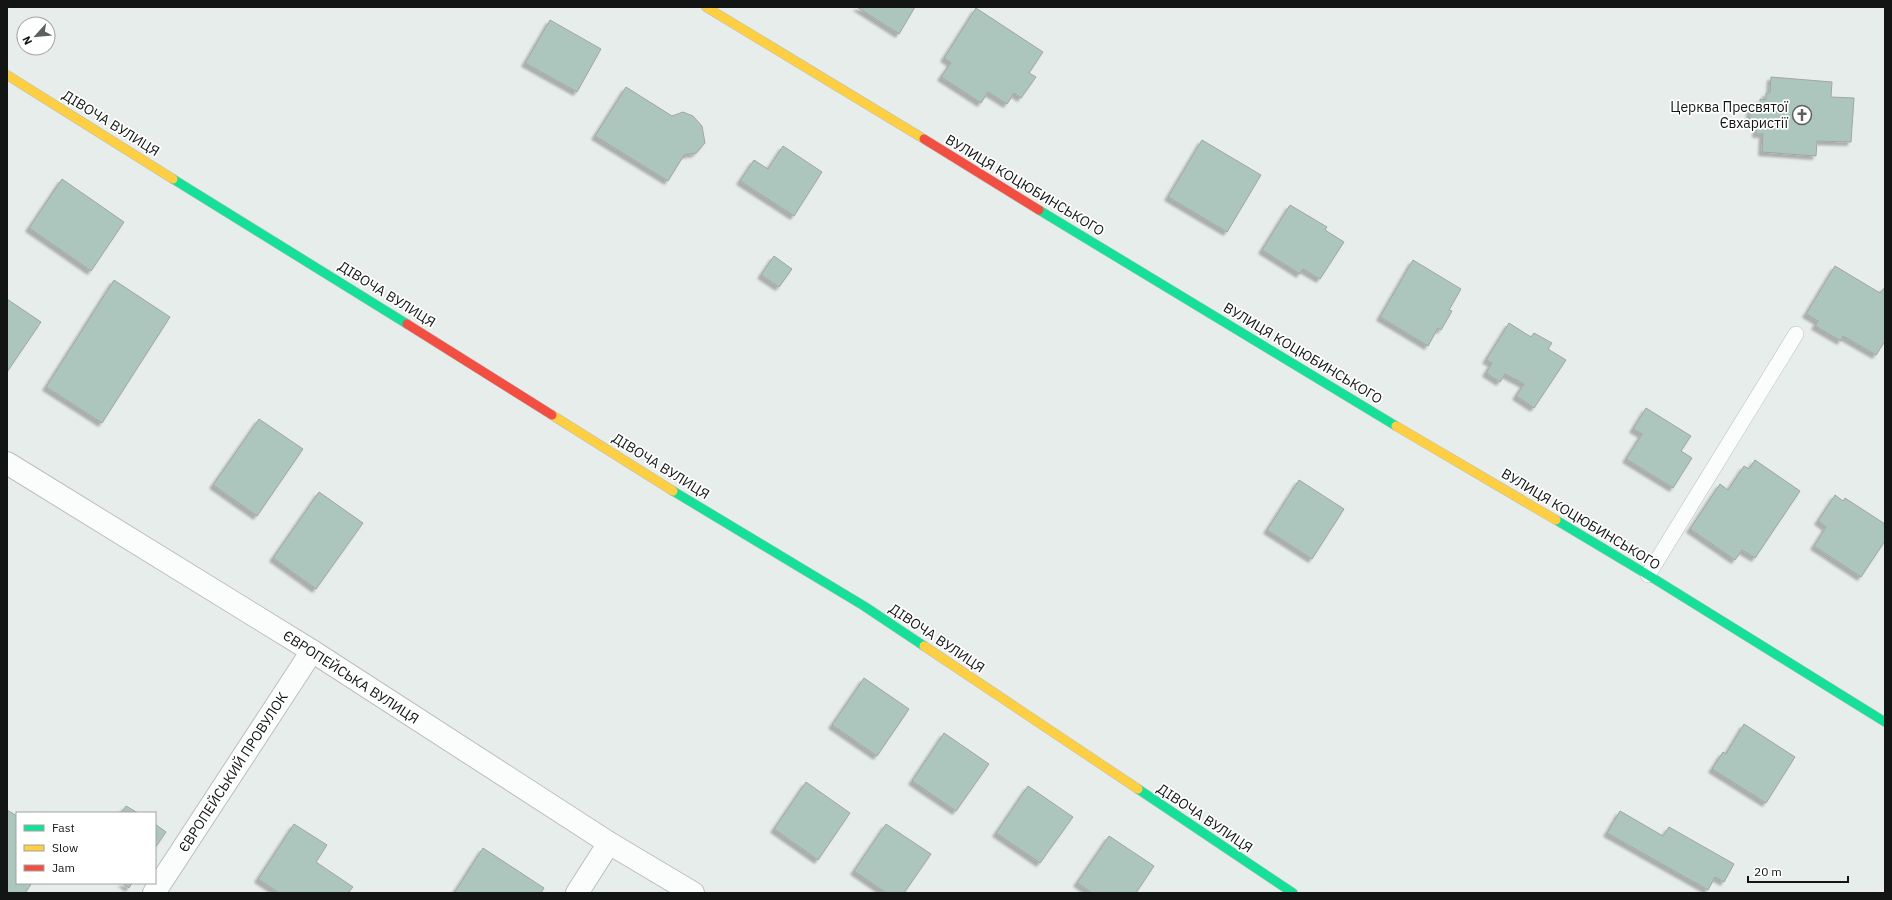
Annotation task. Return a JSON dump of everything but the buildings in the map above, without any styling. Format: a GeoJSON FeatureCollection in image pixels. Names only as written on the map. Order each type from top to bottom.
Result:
{"type":"FeatureCollection","features":[{"type":"Feature","properties":{"kind":"street","name":"ВУЛИЦЯ КОЦЮБИНСЬКОГО"},"geometry":{"type":"LineString","coordinates":[[706,7],[1344,395],[1648,575],[1885,722]]}},
{"type":"Feature","properties":{"kind":"street","name":"ДІВОЧА ВУЛИЦЯ"},"geometry":{"type":"LineString","coordinates":[[7,75],[672,490],[864,606],[1293,893]]}},
{"type":"Feature","properties":{"kind":"street","name":"ЄВРОПЕЙСЬКА ВУЛИЦЯ"},"geometry":{"type":"LineString","coordinates":[[7,463],[312,651],[609,843],[693,893]]}},
{"type":"Feature","properties":{"kind":"street","name":"ЄВРОПЕЙСЬКИЙ ПРОВУЛОК"},"geometry":{"type":"LineString","coordinates":[[154,893],[312,651]]}},
{"type":"Feature","properties":{"kind":"street"},"geometry":{"type":"LineString","coordinates":[[577,893],[609,843]]}},
{"type":"Feature","properties":{"kind":"lane"},"geometry":{"type":"LineString","coordinates":[[1648,575],[1796,334]]}},
{"type":"Feature","properties":{"kind":"traffic: fast"},"geometry":{"type":"LineString","coordinates":[[173,179],[407,324]]}},
{"type":"Feature","properties":{"kind":"traffic: fast"},"geometry":{"type":"LineString","coordinates":[[1039,210],[1396,426]]}},
{"type":"Feature","properties":{"kind":"traffic: fast"},"geometry":{"type":"LineString","coordinates":[[673,491],[864,606],[924,646]]}},
{"type":"Feature","properties":{"kind":"traffic: fast"},"geometry":{"type":"LineString","coordinates":[[1556,520],[1648,575],[1885,722]]}},
{"type":"Feature","properties":{"kind":"traffic: fast"},"geometry":{"type":"LineString","coordinates":[[1138,789],[1293,893]]}},
{"type":"Feature","properties":{"kind":"traffic: slow"},"geometry":{"type":"LineString","coordinates":[[706,7],[924,139]]}},
{"type":"Feature","properties":{"kind":"traffic: slow"},"geometry":{"type":"LineString","coordinates":[[7,75],[173,179]]}},
{"type":"Feature","properties":{"kind":"traffic: slow"},"geometry":{"type":"LineString","coordinates":[[552,415],[673,491]]}},
{"type":"Feature","properties":{"kind":"traffic: slow"},"geometry":{"type":"LineString","coordinates":[[1396,426],[1556,520]]}},
{"type":"Feature","properties":{"kind":"traffic: slow"},"geometry":{"type":"LineString","coordinates":[[924,646],[1138,789]]}},
{"type":"Feature","properties":{"kind":"traffic: jam"},"geometry":{"type":"LineString","coordinates":[[924,139],[1039,210]]}},
{"type":"Feature","properties":{"kind":"traffic: jam"},"geometry":{"type":"LineString","coordinates":[[407,324],[552,415]]}},
{"type":"Feature","properties":{"kind":"place","name":"Церква Пресвятої Євхаристії"},"geometry":{"type":"Point","coordinates":[1802,115]}}]}
